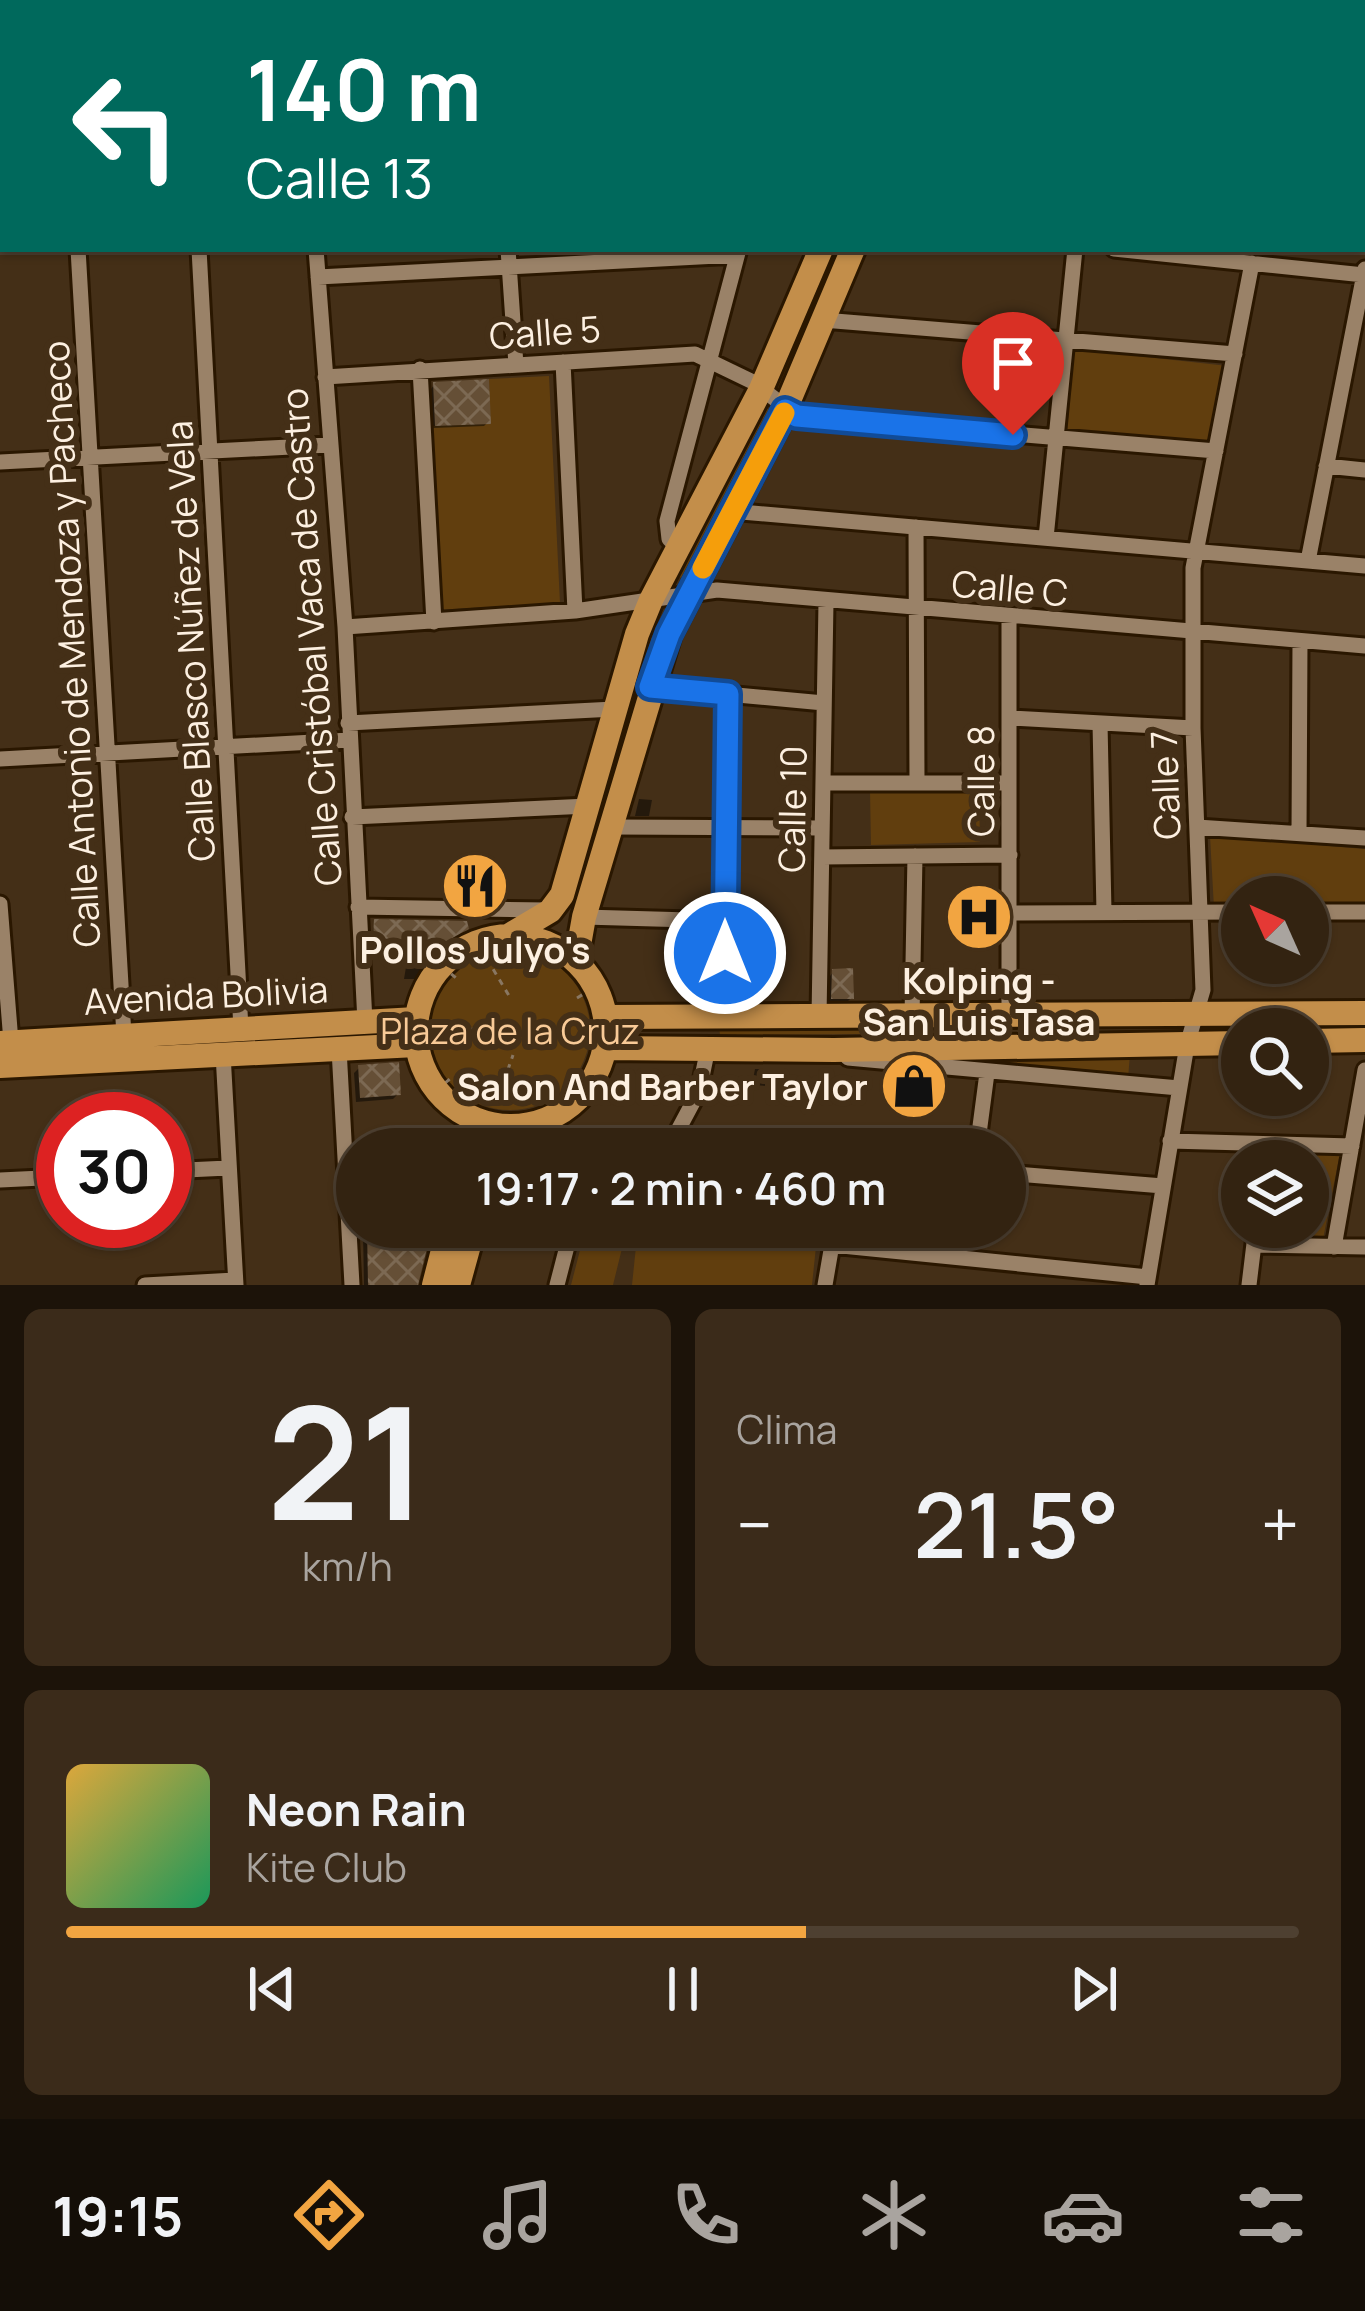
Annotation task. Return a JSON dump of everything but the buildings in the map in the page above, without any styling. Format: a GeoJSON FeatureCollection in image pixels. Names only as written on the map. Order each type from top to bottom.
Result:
{"type":"FeatureCollection","features":[{"type":"Feature","properties":{"kind":"main road"},"geometry":{"type":"LineString","coordinates":[[820,252],[761,389],[651,600],[614,709],[562,895],[550,910],[508,936],[465,948],[449,972],[425,990],[424,1072],[444,1084],[451,1106],[493,1125],[535,1123],[560,1099],[587,1088],[604,1048],[605,1018],[586,992],[576,962],[584,917],[650,687],[669,634],[785,410],[852,252]]}},
{"type":"Feature","properties":{"kind":"main road"},"geometry":{"type":"LineString","coordinates":[[508,936],[551,945],[576,962]]}},
{"type":"Feature","properties":{"kind":"main road"},"geometry":{"type":"LineString","coordinates":[[605,1018],[1365,1013]]}},
{"type":"Feature","properties":{"kind":"main road","name":"Avenida Bolivia"},"geometry":{"type":"LineString","coordinates":[[4,1050],[124,1036],[365,1022],[422,1032]]}},
{"type":"Feature","properties":{"kind":"main road","name":"Avenida Bolivia"},"geometry":{"type":"LineString","coordinates":[[4,1050],[223,1054],[339,1048],[422,1032]]}},
{"type":"Feature","properties":{"kind":"main road"},"geometry":{"type":"LineString","coordinates":[[1329,1041],[1365,1040]]}},
{"type":"Feature","properties":{"kind":"main road"},"geometry":{"type":"LineString","coordinates":[[604,1048],[1221,1044]]}},
{"type":"Feature","properties":{"kind":"main road"},"geometry":{"type":"LineString","coordinates":[[434,1285],[444,1248]]}},
{"type":"Feature","properties":{"kind":"main road"},"geometry":{"type":"LineString","coordinates":[[458,1285],[468,1248]]}},
{"type":"Feature","properties":{"kind":"street","name":"Calle Antonio de Mendoza y Pacheco"},"geometry":{"type":"LineString","coordinates":[[78,252],[124,1036]]}},
{"type":"Feature","properties":{"kind":"street","name":"Calle Blasco Núñez de Vela"},"geometry":{"type":"LineString","coordinates":[[199,252],[241,1029]]}},
{"type":"Feature","properties":{"kind":"street","name":"Calle Cristóbal Vaca de Castro"},"geometry":{"type":"LineString","coordinates":[[316,252],[345,626],[365,1022]]}},
{"type":"Feature","properties":{"kind":"street"},"geometry":{"type":"LineString","coordinates":[[318,277],[508,257],[738,252],[667,521],[669,539],[678,548]]}},
{"type":"Feature","properties":{"kind":"street"},"geometry":{"type":"LineString","coordinates":[[1046,538],[1075,252]]}},
{"type":"Feature","properties":{"kind":"street"},"geometry":{"type":"LineString","coordinates":[[1197,253],[1252,263],[1275,257],[1364,272],[1360,320],[1308,561]]}},
{"type":"Feature","properties":{"kind":"street"},"geometry":{"type":"LineString","coordinates":[[508,257],[516,365]]}},
{"type":"Feature","properties":{"kind":"street","name":"Calle 7"},"geometry":{"type":"LineString","coordinates":[[1147,1281],[1186,1045],[1203,990],[1193,728],[1196,551],[1252,263]]}},
{"type":"Feature","properties":{"kind":"street"},"geometry":{"type":"LineString","coordinates":[[824,320],[1234,353]]}},
{"type":"Feature","properties":{"kind":"street","name":"Calle 5"},"geometry":{"type":"LineString","coordinates":[[325,377],[674,352],[710,360],[761,389],[785,410]]}},
{"type":"Feature","properties":{"kind":"street"},"geometry":{"type":"LineString","coordinates":[[563,362],[575,611]]}},
{"type":"Feature","properties":{"kind":"street"},"geometry":{"type":"LineString","coordinates":[[420,369],[434,622]]}},
{"type":"Feature","properties":{"kind":"street"},"geometry":{"type":"LineString","coordinates":[[785,410],[797,416],[1216,451]]}},
{"type":"Feature","properties":{"kind":"street"},"geometry":{"type":"LineString","coordinates":[[0,461],[329,445]]}},
{"type":"Feature","properties":{"kind":"street"},"geometry":{"type":"LineString","coordinates":[[1326,466],[1365,470]]}},
{"type":"Feature","properties":{"kind":"street"},"geometry":{"type":"LineString","coordinates":[[730,511],[1365,566]]}},
{"type":"Feature","properties":{"kind":"street"},"geometry":{"type":"LineString","coordinates":[[916,527],[917,782]]}},
{"type":"Feature","properties":{"kind":"street","name":"Calle C"},"geometry":{"type":"LineString","coordinates":[[345,626],[575,611],[717,590],[1365,646]]}},
{"type":"Feature","properties":{"kind":"street","name":"Calle 10"},"geometry":{"type":"LineString","coordinates":[[819,1017],[826,602]]}},
{"type":"Feature","properties":{"kind":"street","name":"Calle 8"},"geometry":{"type":"LineString","coordinates":[[1009,618],[1009,1017]]}},
{"type":"Feature","properties":{"kind":"street"},"geometry":{"type":"LineString","coordinates":[[1299,832],[1300,641]]}},
{"type":"Feature","properties":{"kind":"street"},"geometry":{"type":"LineString","coordinates":[[650,687],[824,703]]}},
{"type":"Feature","properties":{"kind":"street"},"geometry":{"type":"LineString","coordinates":[[726,1017],[728,694]]}},
{"type":"Feature","properties":{"kind":"street"},"geometry":{"type":"LineString","coordinates":[[0,759],[226,745],[614,709]]}},
{"type":"Feature","properties":{"kind":"street"},"geometry":{"type":"LineString","coordinates":[[1010,718],[1193,728]]}},
{"type":"Feature","properties":{"kind":"street"},"geometry":{"type":"LineString","coordinates":[[1100,723],[1104,911]]}},
{"type":"Feature","properties":{"kind":"street"},"geometry":{"type":"LineString","coordinates":[[823,782],[1009,783]]}},
{"type":"Feature","properties":{"kind":"street"},"geometry":{"type":"LineString","coordinates":[[352,817],[588,806]]}},
{"type":"Feature","properties":{"kind":"street"},"geometry":{"type":"LineString","coordinates":[[613,827],[822,828]]}},
{"type":"Feature","properties":{"kind":"street"},"geometry":{"type":"LineString","coordinates":[[1197,827],[1365,838]]}},
{"type":"Feature","properties":{"kind":"street"},"geometry":{"type":"LineString","coordinates":[[822,857],[1010,855]]}},
{"type":"Feature","properties":{"kind":"street"},"geometry":{"type":"LineString","coordinates":[[912,1017],[915,856]]}},
{"type":"Feature","properties":{"kind":"street"},"geometry":{"type":"LineString","coordinates":[[0,904],[4,1050]]}},
{"type":"Feature","properties":{"kind":"street"},"geometry":{"type":"LineString","coordinates":[[358,907],[550,910]]}},
{"type":"Feature","properties":{"kind":"street"},"geometry":{"type":"LineString","coordinates":[[1010,913],[1221,912]]}},
{"type":"Feature","properties":{"kind":"street"},"geometry":{"type":"LineString","coordinates":[[1329,912],[1365,912]]}},
{"type":"Feature","properties":{"kind":"street"},"geometry":{"type":"LineString","coordinates":[[584,917],[725,921]]}},
{"type":"Feature","properties":{"kind":"street"},"geometry":{"type":"LineString","coordinates":[[339,1048],[352,1285]]}},
{"type":"Feature","properties":{"kind":"street"},"geometry":{"type":"LineString","coordinates":[[681,1128],[699,1091],[708,1048]]}},
{"type":"Feature","properties":{"kind":"street"},"geometry":{"type":"LineString","coordinates":[[834,1050],[858,1061],[1179,1088]]}},
{"type":"Feature","properties":{"kind":"street"},"geometry":{"type":"LineString","coordinates":[[146,1285],[236,1282],[223,1054]]}},
{"type":"Feature","properties":{"kind":"street"},"geometry":{"type":"LineString","coordinates":[[1334,1246],[1365,1070]]}},
{"type":"Feature","properties":{"kind":"street"},"geometry":{"type":"LineString","coordinates":[[980,1128],[987,1073]]}},
{"type":"Feature","properties":{"kind":"street"},"geometry":{"type":"LineString","coordinates":[[1171,1141],[1221,1147]]}},
{"type":"Feature","properties":{"kind":"street"},"geometry":{"type":"LineString","coordinates":[[1329,1148],[1352,1146]]}},
{"type":"Feature","properties":{"kind":"street"},"geometry":{"type":"LineString","coordinates":[[192,1170],[228,1168]]}},
{"type":"Feature","properties":{"kind":"street"},"geometry":{"type":"LineString","coordinates":[[1026,1175],[1163,1186]]}},
{"type":"Feature","properties":{"kind":"street"},"geometry":{"type":"LineString","coordinates":[[0,1180],[36,1178]]}},
{"type":"Feature","properties":{"kind":"street"},"geometry":{"type":"LineString","coordinates":[[1329,1246],[1365,1247]]}},
{"type":"Feature","properties":{"kind":"street"},"geometry":{"type":"LineString","coordinates":[[556,1285],[566,1248]]}},
{"type":"Feature","properties":{"kind":"street"},"geometry":{"type":"LineString","coordinates":[[824,1285],[831,1248]]}},
{"type":"Feature","properties":{"kind":"street"},"geometry":{"type":"LineString","coordinates":[[858,1248],[1147,1281]]}},
{"type":"Feature","properties":{"kind":"street"},"geometry":{"type":"LineString","coordinates":[[1249,1285],[1254,1248]]}},
{"type":"Feature","properties":{"kind":"path"},"geometry":{"type":"LineString","coordinates":[[487,959],[511,999]]}},
{"type":"Feature","properties":{"kind":"path"},"geometry":{"type":"LineString","coordinates":[[422,1032],[494,1028]]}},
{"type":"Feature","properties":{"kind":"path"},"geometry":{"type":"LineString","coordinates":[[493,1125],[513,1055]]}},
{"type":"Feature","properties":{"kind":"green space"},"geometry":{"type":"Polygon","coordinates":[[[827,252],[844,252],[781,392],[773,389],[827,252]]]}},
{"type":"Feature","properties":{"kind":"green space"},"geometry":{"type":"Polygon","coordinates":[[[1074,349],[1228,366],[1214,445],[1067,431],[1074,349]]]}},
{"type":"Feature","properties":{"kind":"green space"},"geometry":{"type":"Polygon","coordinates":[[[549,376],[560,603],[436,610],[428,426],[490,424],[489,379],[549,376]]]}},
{"type":"Feature","properties":{"kind":"green space"},"geometry":{"type":"Polygon","coordinates":[[[764,406],[771,411],[686,579],[681,578],[677,573],[764,406]]]}},
{"type":"Feature","properties":{"kind":"green space"},"geometry":{"type":"Polygon","coordinates":[[[654,625],[660,628],[586,878],[577,870],[654,625]]]}},
{"type":"Feature","properties":{"kind":"green space"},"geometry":{"type":"Polygon","coordinates":[[[979,788],[980,842],[871,845],[870,791],[979,788]]]}},
{"type":"Feature","properties":{"kind":"green space"},"geometry":{"type":"Polygon","coordinates":[[[1210,836],[1365,849],[1365,906],[1329,906],[1329,876],[1221,876],[1221,908],[1214,908],[1210,836]]]}},
{"type":"Feature","properties":{"kind":"green space","name":"Plaza de la Cruz"},"geometry":{"type":"Polygon","coordinates":[[[510,950],[541,956],[567,973],[584,999],[590,1030],[584,1061],[567,1087],[541,1104],[510,1110],[479,1104],[453,1087],[436,1061],[430,1030],[436,999],[453,973],[479,956],[510,950]]]}},
{"type":"Feature","properties":{"kind":"green space"},"geometry":{"type":"Polygon","coordinates":[[[719,1027],[860,1027],[860,1034],[720,1035],[719,1027]]]}},
{"type":"Feature","properties":{"kind":"green space"},"geometry":{"type":"Polygon","coordinates":[[[870,1053],[1130,1054],[1128,1079],[870,1053]]]}},
{"type":"Feature","properties":{"kind":"green space"},"geometry":{"type":"Polygon","coordinates":[[[1329,1153],[1340,1153],[1329,1209],[1329,1153]]]}},
{"type":"Feature","properties":{"kind":"green space"},"geometry":{"type":"Polygon","coordinates":[[[581,1248],[622,1248],[613,1285],[571,1285],[581,1248]]]}},
{"type":"Feature","properties":{"kind":"green space"},"geometry":{"type":"Polygon","coordinates":[[[636,1248],[816,1248],[812,1285],[632,1285],[636,1248]]]}},
{"type":"Feature","properties":{"kind":"slow traffic"},"geometry":{"type":"LineString","coordinates":[[703,568],[784,413]]}},
{"type":"Feature","properties":{"kind":"place","name":"Pollos Julyo's"},"geometry":{"type":"Point","coordinates":[475,886]}},
{"type":"Feature","properties":{"kind":"place","name":"Kolping - San Luis Tasa"},"geometry":{"type":"Point","coordinates":[979,917]}},
{"type":"Feature","properties":{"kind":"place","name":"Salon And Barber Taylor"},"geometry":{"type":"Point","coordinates":[914,1086]}},
{"type":"Feature","properties":{"kind":"route"},"geometry":{"type":"LineString","coordinates":[[725,953],[728,694],[650,687],[669,634],[785,410],[797,416],[1013,435]]}}]}
